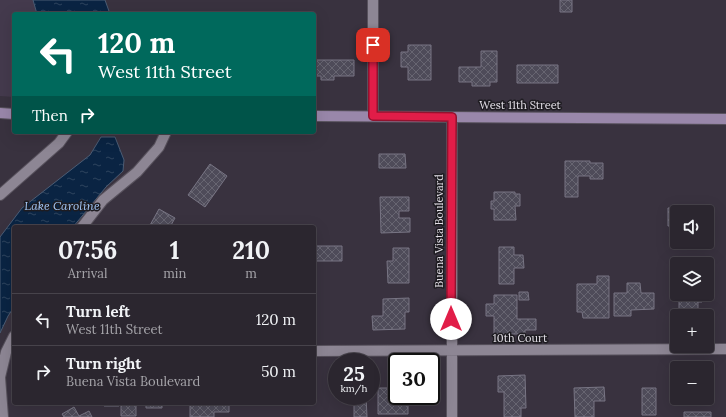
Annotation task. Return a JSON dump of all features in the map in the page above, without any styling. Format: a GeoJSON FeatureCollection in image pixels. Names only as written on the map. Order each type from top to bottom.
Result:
{"type":"FeatureCollection","features":[{"type":"Feature","properties":{"kind":"main road"},"geometry":{"type":"LineString","coordinates":[[0,113],[12,114]]}},
{"type":"Feature","properties":{"kind":"main road","name":"West 11th Street"},"geometry":{"type":"LineString","coordinates":[[316,116],[726,119]]}},
{"type":"Feature","properties":{"kind":"street"},"geometry":{"type":"LineString","coordinates":[[373,0],[373,116]]}},
{"type":"Feature","properties":{"kind":"street","name":"Buena Vista Boulevard"},"geometry":{"type":"LineString","coordinates":[[452,117],[452,417]]}},
{"type":"Feature","properties":{"kind":"street"},"geometry":{"type":"LineString","coordinates":[[0,195],[59,143],[66,134]]}},
{"type":"Feature","properties":{"kind":"street"},"geometry":{"type":"LineString","coordinates":[[84,225],[103,200],[137,172],[159,147],[165,134]]}},
{"type":"Feature","properties":{"kind":"street","name":"10th Court"},"geometry":{"type":"LineString","coordinates":[[316,351],[726,349]]}},
{"type":"Feature","properties":{"kind":"street"},"geometry":{"type":"LineString","coordinates":[[3,417],[0,377],[10,352]]}},
{"type":"Feature","properties":{"kind":"shaded area"},"geometry":{"type":"Polygon","coordinates":[[[0,0],[33,0],[36,12],[12,12],[12,97],[0,96],[0,0]]]}},
{"type":"Feature","properties":{"kind":"water"},"geometry":{"type":"Polygon","coordinates":[[[33,0],[105,0],[109,12],[36,12],[33,0]]]}},
{"type":"Feature","properties":{"kind":"water","name":"Lake Caroline"},"geometry":{"type":"Polygon","coordinates":[[[101,137],[115,137],[124,160],[123,171],[106,187],[75,225],[12,225],[12,310],[0,333],[0,237],[22,208],[90,155],[101,137]]]}},
{"type":"Feature","properties":{"kind":"building"},"geometry":{"type":"Polygon","coordinates":[[[560,0],[572,0],[572,12],[560,12],[560,0]]]}},
{"type":"Feature","properties":{"kind":"building"},"geometry":{"type":"Polygon","coordinates":[[[408,45],[431,45],[431,80],[408,80],[408,67],[401,67],[401,52],[408,52],[408,45]]]}},
{"type":"Feature","properties":{"kind":"building"},"geometry":{"type":"Polygon","coordinates":[[[481,51],[497,51],[497,82],[490,82],[490,86],[472,86],[472,82],[459,82],[459,67],[481,67],[481,51]]]}},
{"type":"Feature","properties":{"kind":"building"},"geometry":{"type":"Polygon","coordinates":[[[316,60],[354,60],[354,76],[334,76],[334,80],[321,80],[321,76],[316,76],[316,60]]]}},
{"type":"Feature","properties":{"kind":"building"},"geometry":{"type":"Polygon","coordinates":[[[517,65],[558,65],[558,83],[517,83],[517,65]]]}},
{"type":"Feature","properties":{"kind":"building"},"geometry":{"type":"Polygon","coordinates":[[[379,154],[405,154],[406,168],[379,168],[379,154]]]}},
{"type":"Feature","properties":{"kind":"building"},"geometry":{"type":"Polygon","coordinates":[[[565,161],[590,161],[590,163],[603,163],[603,179],[590,179],[590,176],[578,176],[578,197],[565,197],[565,161]]]}},
{"type":"Feature","properties":{"kind":"building"},"geometry":{"type":"Polygon","coordinates":[[[210,164],[227,176],[205,207],[188,195],[210,164]]]}},
{"type":"Feature","properties":{"kind":"building"},"geometry":{"type":"Polygon","coordinates":[[[494,192],[515,192],[515,194],[520,194],[520,206],[515,206],[516,220],[494,220],[494,209],[491,209],[491,201],[494,201],[494,192]]]}},
{"type":"Feature","properties":{"kind":"building"},"geometry":{"type":"Polygon","coordinates":[[[380,197],[409,197],[409,211],[399,211],[399,218],[410,218],[410,232],[381,233],[380,197]]]}},
{"type":"Feature","properties":{"kind":"building"},"geometry":{"type":"Polygon","coordinates":[[[668,208],[670,208],[670,226],[668,226],[668,208]]]}},
{"type":"Feature","properties":{"kind":"building"},"geometry":{"type":"Polygon","coordinates":[[[159,209],[175,218],[171,225],[150,225],[159,209]]]}},
{"type":"Feature","properties":{"kind":"building"},"geometry":{"type":"Polygon","coordinates":[[[316,246],[342,246],[342,261],[316,261],[316,246]]]}},
{"type":"Feature","properties":{"kind":"building"},"geometry":{"type":"Polygon","coordinates":[[[499,247],[514,247],[514,255],[523,255],[524,268],[514,268],[514,284],[499,284],[499,247]]]}},
{"type":"Feature","properties":{"kind":"building"},"geometry":{"type":"Polygon","coordinates":[[[393,248],[409,248],[409,283],[388,283],[387,261],[393,261],[393,248]]]}},
{"type":"Feature","properties":{"kind":"building"},"geometry":{"type":"Polygon","coordinates":[[[597,276],[609,276],[609,318],[583,318],[582,312],[577,312],[577,284],[597,284],[597,276]]]}},
{"type":"Feature","properties":{"kind":"building"},"geometry":{"type":"Polygon","coordinates":[[[627,283],[640,283],[641,293],[654,293],[654,309],[631,310],[631,316],[614,316],[614,293],[627,293],[627,283]]]}},
{"type":"Feature","properties":{"kind":"building"},"geometry":{"type":"Polygon","coordinates":[[[519,292],[528,292],[529,300],[519,300],[519,292]]]}},
{"type":"Feature","properties":{"kind":"building"},"geometry":{"type":"Polygon","coordinates":[[[494,295],[517,295],[517,319],[536,319],[536,330],[525,330],[525,334],[494,334],[494,316],[486,316],[486,304],[494,304],[494,295]]]}},
{"type":"Feature","properties":{"kind":"building"},"geometry":{"type":"Polygon","coordinates":[[[409,298],[409,312],[405,312],[405,329],[373,330],[372,316],[383,316],[383,299],[409,298]]]}},
{"type":"Feature","properties":{"kind":"building"},"geometry":{"type":"Polygon","coordinates":[[[679,301],[702,301],[698,302],[698,309],[679,309],[679,301]]]}},
{"type":"Feature","properties":{"kind":"building"},"geometry":{"type":"Polygon","coordinates":[[[525,375],[526,408],[521,408],[521,417],[504,417],[504,392],[498,392],[498,376],[525,375]]]}},
{"type":"Feature","properties":{"kind":"building"},"geometry":{"type":"Polygon","coordinates":[[[604,387],[605,401],[594,401],[594,417],[575,417],[574,388],[604,387]]]}},
{"type":"Feature","properties":{"kind":"building"},"geometry":{"type":"Polygon","coordinates":[[[380,388],[388,388],[388,405],[408,405],[408,414],[378,414],[378,405],[380,405],[380,388]]]}},
{"type":"Feature","properties":{"kind":"building"},"geometry":{"type":"Polygon","coordinates":[[[642,388],[656,388],[656,415],[642,415],[642,388]]]}},
{"type":"Feature","properties":{"kind":"building"},"geometry":{"type":"Polygon","coordinates":[[[104,405],[119,405],[119,406],[104,405]]]}},
{"type":"Feature","properties":{"kind":"building"},"geometry":{"type":"Polygon","coordinates":[[[121,405],[136,405],[136,416],[121,416],[121,405]]]}},
{"type":"Feature","properties":{"kind":"building"},"geometry":{"type":"Polygon","coordinates":[[[146,405],[162,405],[162,408],[146,408],[146,405]]]}},
{"type":"Feature","properties":{"kind":"building"},"geometry":{"type":"Polygon","coordinates":[[[190,405],[229,405],[229,412],[214,412],[214,417],[190,417],[190,405]]]}},
{"type":"Feature","properties":{"kind":"building"},"geometry":{"type":"Polygon","coordinates":[[[354,405],[366,405],[367,417],[354,417],[354,405]]]}},
{"type":"Feature","properties":{"kind":"building"},"geometry":{"type":"Polygon","coordinates":[[[74,407],[79,416],[89,411],[92,417],[64,417],[62,414],[74,407]]]}},
{"type":"Feature","properties":{"kind":"building"},"geometry":{"type":"Polygon","coordinates":[[[684,412],[711,412],[711,417],[684,417],[684,412]]]}},
{"type":"Feature","properties":{"kind":"route"},"geometry":{"type":"LineString","coordinates":[[373,45],[373,116],[452,117],[451,319]]}}]}
